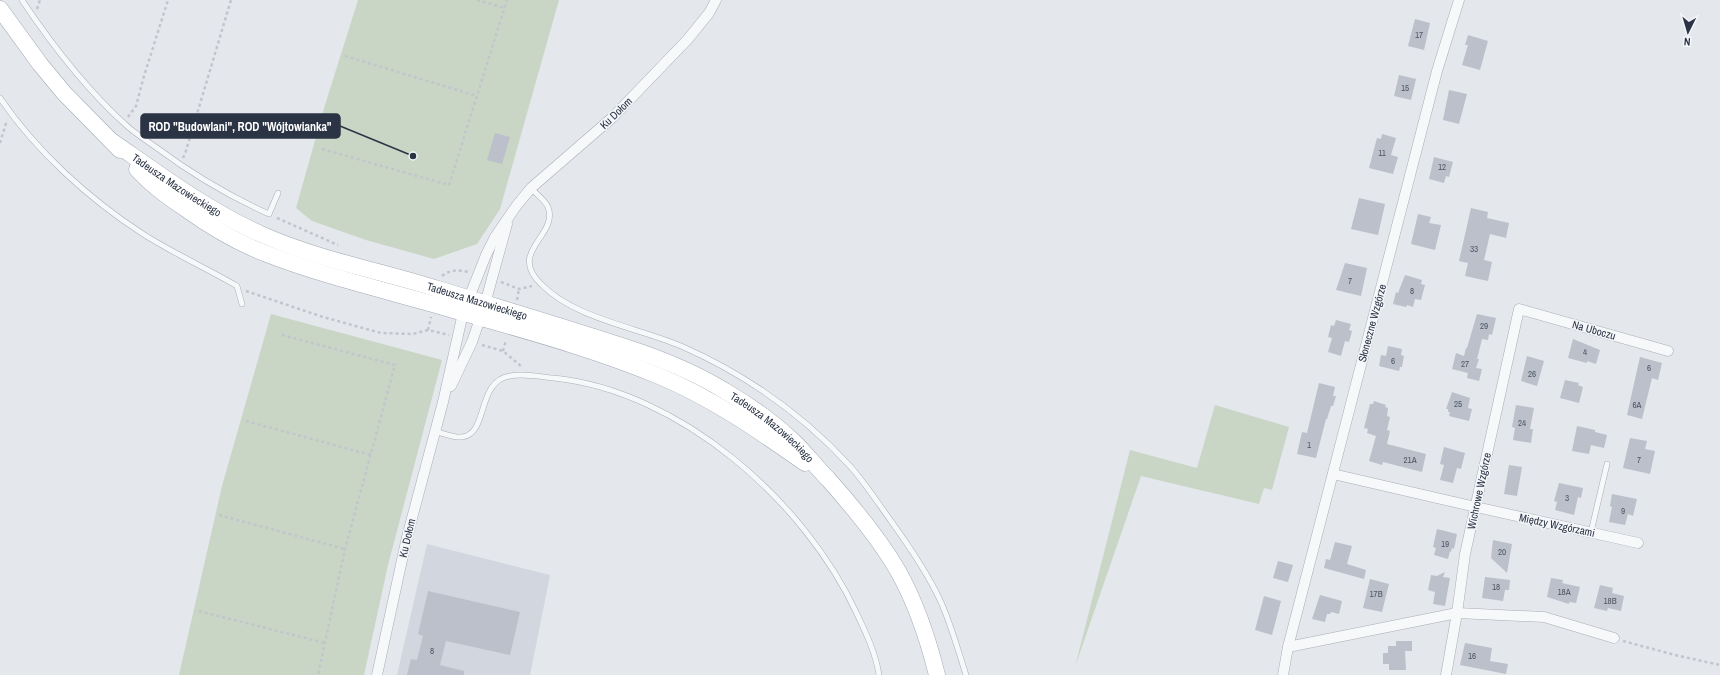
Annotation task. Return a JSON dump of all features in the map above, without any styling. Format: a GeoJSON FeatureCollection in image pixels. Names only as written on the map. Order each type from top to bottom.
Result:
{"type":"FeatureCollection","features":[{"type":"Feature","properties":{"kind":"main road","name":"Tadeusza Mazowieckiego"},"geometry":{"type":"LineString","coordinates":[[0,3],[14,30]]}},
{"type":"Feature","properties":{"kind":"main road","name":"Tadeusza Mazowieckiego"},"geometry":{"type":"LineString","coordinates":[[0,9],[14,30],[64,93],[113,142],[193,197],[230,219],[264,236],[300,250],[340,263],[438,289],[466,306],[643,353],[671,363],[726,391],[772,423],[794,441],[844,497],[870,530],[898,570],[917,610],[931,651],[937,675]]}},
{"type":"Feature","properties":{"kind":"street","name":"Ku Dołom"},"geometry":{"type":"LineString","coordinates":[[377,675],[407,537],[434,431],[443,402],[466,306],[495,237],[531,188],[613,117],[688,39],[709,13],[716,0]]}},
{"type":"Feature","properties":{"kind":"street","name":"Słoneczne Wzgórze"},"geometry":{"type":"LineString","coordinates":[[1283,675],[1288,647],[1438,70],[1459,0]]}},
{"type":"Feature","properties":{"kind":"street","name":"Ku Dołom"},"geometry":{"type":"LineString","coordinates":[[443,402],[472,342],[508,218]]}},
{"type":"Feature","properties":{"kind":"street","name":"Na Uboczu"},"geometry":{"type":"LineString","coordinates":[[1519,309],[1668,351]]}},
{"type":"Feature","properties":{"kind":"street","name":"Wichrowe Wzgórze"},"geometry":{"type":"LineString","coordinates":[[1446,675],[1457,613],[1465,554],[1519,309]]}},
{"type":"Feature","properties":{"kind":"street","name":"Między Wzgórzami"},"geometry":{"type":"LineString","coordinates":[[1333,474],[1638,543]]}},
{"type":"Feature","properties":{"kind":"street"},"geometry":{"type":"LineString","coordinates":[[1288,647],[1457,613],[1544,617],[1614,638]]}},
{"type":"Feature","properties":{"kind":"lane"},"geometry":{"type":"LineString","coordinates":[[22,0],[72,67],[96,95],[124,122],[179,164],[199,178],[242,202],[269,214],[278,193]]}},
{"type":"Feature","properties":{"kind":"lane"},"geometry":{"type":"LineString","coordinates":[[0,98],[37,145],[70,177],[107,208],[143,234],[237,286],[242,304]]}},
{"type":"Feature","properties":{"kind":"lane"},"geometry":{"type":"LineString","coordinates":[[531,188],[548,206],[549,211],[547,224],[529,257],[528,265],[531,272],[541,284],[558,298],[578,310],[682,346],[715,363],[757,387],[803,422],[850,467],[915,554],[940,600],[966,675]]}},
{"type":"Feature","properties":{"kind":"lane"},"geometry":{"type":"LineString","coordinates":[[434,431],[454,437],[463,437],[472,432],[481,417],[484,403],[491,387],[499,379],[510,376],[564,379],[596,385],[639,401],[685,424],[727,453],[766,486],[795,518],[825,557],[848,594],[865,630],[879,675]]}},
{"type":"Feature","properties":{"kind":"lane"},"geometry":{"type":"LineString","coordinates":[[1591,532],[1607,464]]}},
{"type":"Feature","properties":{"kind":"path"},"geometry":{"type":"LineString","coordinates":[[124,122],[136,106],[168,0]]}},
{"type":"Feature","properties":{"kind":"path"},"geometry":{"type":"LineString","coordinates":[[179,164],[186,154],[231,0]]}},
{"type":"Feature","properties":{"kind":"path"},"geometry":{"type":"LineString","coordinates":[[477,0],[505,8]]}},
{"type":"Feature","properties":{"kind":"path"},"geometry":{"type":"LineString","coordinates":[[322,148],[449,185],[507,0]]}},
{"type":"Feature","properties":{"kind":"path"},"geometry":{"type":"LineString","coordinates":[[345,56],[477,96]]}},
{"type":"Feature","properties":{"kind":"path"},"geometry":{"type":"LineString","coordinates":[[0,143],[10,112]]}},
{"type":"Feature","properties":{"kind":"path"},"geometry":{"type":"LineString","coordinates":[[269,214],[342,247]]}},
{"type":"Feature","properties":{"kind":"path"},"geometry":{"type":"LineString","coordinates":[[437,274],[442,276],[447,272],[458,269],[478,275]]}},
{"type":"Feature","properties":{"kind":"path"},"geometry":{"type":"LineString","coordinates":[[491,279],[519,289],[541,284]]}},
{"type":"Feature","properties":{"kind":"path"},"geometry":{"type":"LineString","coordinates":[[237,286],[244,290],[323,318],[381,333],[413,334],[428,330],[458,337]]}},
{"type":"Feature","properties":{"kind":"path"},"geometry":{"type":"LineString","coordinates":[[282,335],[395,366],[345,549],[318,675]]}},
{"type":"Feature","properties":{"kind":"path"},"geometry":{"type":"LineString","coordinates":[[472,342],[504,351],[518,362],[526,376]]}},
{"type":"Feature","properties":{"kind":"path"},"geometry":{"type":"LineString","coordinates":[[246,422],[371,455]]}},
{"type":"Feature","properties":{"kind":"path"},"geometry":{"type":"LineString","coordinates":[[219,515],[345,549]]}},
{"type":"Feature","properties":{"kind":"path"},"geometry":{"type":"LineString","coordinates":[[199,611],[324,644]]}},
{"type":"Feature","properties":{"kind":"path"},"geometry":{"type":"LineString","coordinates":[[1614,638],[1675,656],[1720,665]]}},
{"type":"Feature","properties":{"kind":"shaded area"},"geometry":{"type":"Polygon","coordinates":[[[427,544],[550,575],[530,675],[397,675],[427,544]]]}},
{"type":"Feature","properties":{"kind":"green space"},"geometry":{"type":"Polygon","coordinates":[[[358,0],[559,0],[500,209],[477,244],[434,259],[366,240],[312,221],[296,208],[325,105],[358,0]]]}},
{"type":"Feature","properties":{"kind":"green space"},"geometry":{"type":"Polygon","coordinates":[[[271,314],[442,360],[388,565],[364,675],[179,675],[222,486],[271,314]]]}},
{"type":"Feature","properties":{"kind":"green space"},"geometry":{"type":"Polygon","coordinates":[[[1215,405],[1289,427],[1272,490],[1264,488],[1259,504],[1141,476],[1075,667],[1130,450],[1197,468],[1215,405]]]}},
{"type":"Feature","properties":{"kind":"building"},"geometry":{"type":"Polygon","coordinates":[[[1415,19],[1430,23],[1424,50],[1408,46],[1415,19]]]}},
{"type":"Feature","properties":{"kind":"building"},"geometry":{"type":"Polygon","coordinates":[[[1468,35],[1488,41],[1480,70],[1462,65],[1468,45],[1465,45],[1468,35]]]}},
{"type":"Feature","properties":{"kind":"building"},"geometry":{"type":"Polygon","coordinates":[[[1399,75],[1416,79],[1411,100],[1394,96],[1399,75]]]}},
{"type":"Feature","properties":{"kind":"building"},"geometry":{"type":"Polygon","coordinates":[[[1449,90],[1467,94],[1459,124],[1443,120],[1449,90]]]}},
{"type":"Feature","properties":{"kind":"building"},"geometry":{"type":"Polygon","coordinates":[[[495,133],[510,137],[502,164],[487,160],[495,133]]]}},
{"type":"Feature","properties":{"kind":"building"},"geometry":{"type":"Polygon","coordinates":[[[1382,134],[1396,138],[1391,155],[1398,157],[1393,174],[1369,168],[1377,138],[1381,139],[1382,134]]]}},
{"type":"Feature","properties":{"kind":"building"},"geometry":{"type":"Polygon","coordinates":[[[1434,157],[1453,162],[1449,177],[1446,176],[1444,183],[1429,179],[1434,157]]]}},
{"type":"Feature","properties":{"kind":"building"},"geometry":{"type":"Polygon","coordinates":[[[1359,198],[1385,204],[1378,235],[1351,229],[1359,198]]]}},
{"type":"Feature","properties":{"kind":"building"},"geometry":{"type":"Polygon","coordinates":[[[1471,208],[1488,212],[1487,218],[1509,223],[1506,238],[1490,234],[1484,260],[1492,262],[1488,281],[1465,276],[1468,263],[1459,261],[1471,208]]]}},
{"type":"Feature","properties":{"kind":"building"},"geometry":{"type":"Polygon","coordinates":[[[1418,214],[1431,217],[1429,223],[1441,225],[1435,250],[1411,244],[1418,214]]]}},
{"type":"Feature","properties":{"kind":"building"},"geometry":{"type":"Polygon","coordinates":[[[1345,263],[1367,268],[1361,296],[1336,290],[1345,263]]]}},
{"type":"Feature","properties":{"kind":"building"},"geometry":{"type":"Polygon","coordinates":[[[1405,275],[1422,280],[1421,284],[1425,285],[1421,300],[1415,299],[1413,307],[1393,304],[1396,292],[1398,293],[1405,275]]]}},
{"type":"Feature","properties":{"kind":"building"},"geometry":{"type":"Polygon","coordinates":[[[1477,314],[1496,318],[1492,335],[1489,334],[1488,340],[1482,339],[1476,368],[1482,369],[1479,381],[1467,378],[1468,373],[1452,369],[1456,353],[1464,356],[1477,314]]]}},
{"type":"Feature","properties":{"kind":"building"},"geometry":{"type":"Polygon","coordinates":[[[1336,320],[1351,324],[1349,330],[1352,331],[1349,342],[1345,341],[1341,356],[1328,352],[1332,338],[1328,337],[1331,325],[1334,326],[1336,320]]]}},
{"type":"Feature","properties":{"kind":"building"},"geometry":{"type":"Polygon","coordinates":[[[1573,339],[1600,350],[1596,364],[1568,358],[1573,339]]]}},
{"type":"Feature","properties":{"kind":"building"},"geometry":{"type":"Polygon","coordinates":[[[1388,346],[1402,349],[1401,355],[1404,356],[1402,367],[1400,367],[1399,371],[1379,366],[1381,355],[1386,356],[1388,346]]]}},
{"type":"Feature","properties":{"kind":"building"},"geometry":{"type":"Polygon","coordinates":[[[1527,356],[1544,361],[1537,386],[1521,381],[1527,356]]]}},
{"type":"Feature","properties":{"kind":"building"},"geometry":{"type":"Polygon","coordinates":[[[1640,357],[1662,363],[1658,380],[1652,378],[1642,419],[1627,415],[1640,357]]]}},
{"type":"Feature","properties":{"kind":"building"},"geometry":{"type":"Polygon","coordinates":[[[1565,380],[1579,383],[1578,385],[1583,387],[1579,403],[1560,398],[1565,380]]]}},
{"type":"Feature","properties":{"kind":"building"},"geometry":{"type":"Polygon","coordinates":[[[1319,383],[1335,387],[1333,396],[1336,396],[1333,406],[1331,406],[1326,419],[1316,458],[1297,454],[1302,432],[1307,433],[1319,383]]]}},
{"type":"Feature","properties":{"kind":"building"},"geometry":{"type":"Polygon","coordinates":[[[1452,392],[1470,398],[1468,408],[1472,409],[1469,421],[1449,416],[1450,412],[1446,409],[1452,392]]]}},
{"type":"Feature","properties":{"kind":"building"},"geometry":{"type":"Polygon","coordinates":[[[1374,401],[1386,405],[1385,407],[1388,408],[1387,416],[1390,417],[1387,430],[1390,431],[1387,444],[1426,454],[1422,472],[1383,462],[1382,465],[1369,461],[1376,436],[1367,433],[1368,429],[1364,428],[1370,404],[1373,404],[1374,401]]]}},
{"type":"Feature","properties":{"kind":"building"},"geometry":{"type":"Polygon","coordinates":[[[1516,405],[1534,408],[1530,429],[1533,429],[1531,443],[1513,440],[1515,428],[1512,427],[1516,405]]]}},
{"type":"Feature","properties":{"kind":"building"},"geometry":{"type":"Polygon","coordinates":[[[1577,426],[1595,430],[1595,432],[1607,435],[1604,448],[1591,445],[1589,454],[1572,451],[1577,426]]]}},
{"type":"Feature","properties":{"kind":"building"},"geometry":{"type":"Polygon","coordinates":[[[1630,438],[1647,441],[1645,449],[1655,451],[1650,474],[1623,468],[1630,438]]]}},
{"type":"Feature","properties":{"kind":"building"},"geometry":{"type":"Polygon","coordinates":[[[1444,447],[1465,453],[1461,469],[1457,468],[1453,483],[1440,480],[1444,465],[1440,464],[1444,447]]]}},
{"type":"Feature","properties":{"kind":"building"},"geometry":{"type":"Polygon","coordinates":[[[1509,465],[1522,467],[1517,496],[1504,494],[1509,465]]]}},
{"type":"Feature","properties":{"kind":"building"},"geometry":{"type":"Polygon","coordinates":[[[1559,483],[1583,488],[1581,498],[1578,497],[1574,515],[1555,510],[1557,502],[1554,501],[1559,483]]]}},
{"type":"Feature","properties":{"kind":"building"},"geometry":{"type":"Polygon","coordinates":[[[1612,494],[1637,499],[1633,516],[1628,514],[1625,525],[1609,522],[1612,507],[1610,506],[1612,494]]]}},
{"type":"Feature","properties":{"kind":"building"},"geometry":{"type":"Polygon","coordinates":[[[1437,529],[1457,534],[1454,549],[1452,548],[1451,552],[1450,551],[1448,559],[1434,555],[1436,548],[1433,547],[1437,529]]]}},
{"type":"Feature","properties":{"kind":"building"},"geometry":{"type":"Polygon","coordinates":[[[1493,540],[1512,544],[1507,573],[1491,558],[1493,540]]]}},
{"type":"Feature","properties":{"kind":"building"},"geometry":{"type":"Polygon","coordinates":[[[1335,542],[1352,546],[1347,564],[1366,570],[1364,579],[1324,568],[1326,559],[1330,560],[1335,542]]]}},
{"type":"Feature","properties":{"kind":"building"},"geometry":{"type":"Polygon","coordinates":[[[1278,561],[1293,565],[1288,582],[1273,578],[1278,561]]]}},
{"type":"Feature","properties":{"kind":"building"},"geometry":{"type":"Polygon","coordinates":[[[1445,572],[1443,577],[1450,578],[1445,606],[1433,604],[1435,592],[1428,590],[1431,575],[1437,576],[1445,572]]]}},
{"type":"Feature","properties":{"kind":"building"},"geometry":{"type":"Polygon","coordinates":[[[1485,577],[1510,580],[1509,590],[1505,590],[1503,601],[1482,598],[1485,577]]]}},
{"type":"Feature","properties":{"kind":"building"},"geometry":{"type":"Polygon","coordinates":[[[1551,578],[1563,580],[1562,583],[1580,587],[1576,603],[1569,602],[1569,604],[1547,597],[1551,578]]]}},
{"type":"Feature","properties":{"kind":"building"},"geometry":{"type":"Polygon","coordinates":[[[1370,579],[1389,584],[1382,612],[1363,608],[1370,579]]]}},
{"type":"Feature","properties":{"kind":"building"},"geometry":{"type":"Polygon","coordinates":[[[1600,585],[1613,588],[1612,593],[1624,596],[1621,611],[1608,608],[1607,611],[1594,608],[1600,585]]]}},
{"type":"Feature","properties":{"kind":"building"},"geometry":{"type":"Polygon","coordinates":[[[428,591],[520,612],[510,655],[446,641],[440,665],[464,671],[464,675],[407,675],[411,659],[417,660],[423,636],[418,634],[428,591]]]}},
{"type":"Feature","properties":{"kind":"building"},"geometry":{"type":"Polygon","coordinates":[[[1320,595],[1342,601],[1339,614],[1331,612],[1330,614],[1327,614],[1325,622],[1312,619],[1320,595]]]}},
{"type":"Feature","properties":{"kind":"building"},"geometry":{"type":"Polygon","coordinates":[[[1264,596],[1281,601],[1272,635],[1255,630],[1264,596]]]}},
{"type":"Feature","properties":{"kind":"building"},"geometry":{"type":"Polygon","coordinates":[[[1396,641],[1412,641],[1412,651],[1405,651],[1406,670],[1389,670],[1389,664],[1383,664],[1383,653],[1388,653],[1388,646],[1396,646],[1396,641]]]}},
{"type":"Feature","properties":{"kind":"building"},"geometry":{"type":"Polygon","coordinates":[[[1465,643],[1492,648],[1490,661],[1508,664],[1506,674],[1460,665],[1465,643]]]}},
{"type":"Feature","properties":{"kind":"place","name":"ROD \"Budowlani\", ROD \"Wójtowianka\""},"geometry":{"type":"Point","coordinates":[413,156]}}]}
